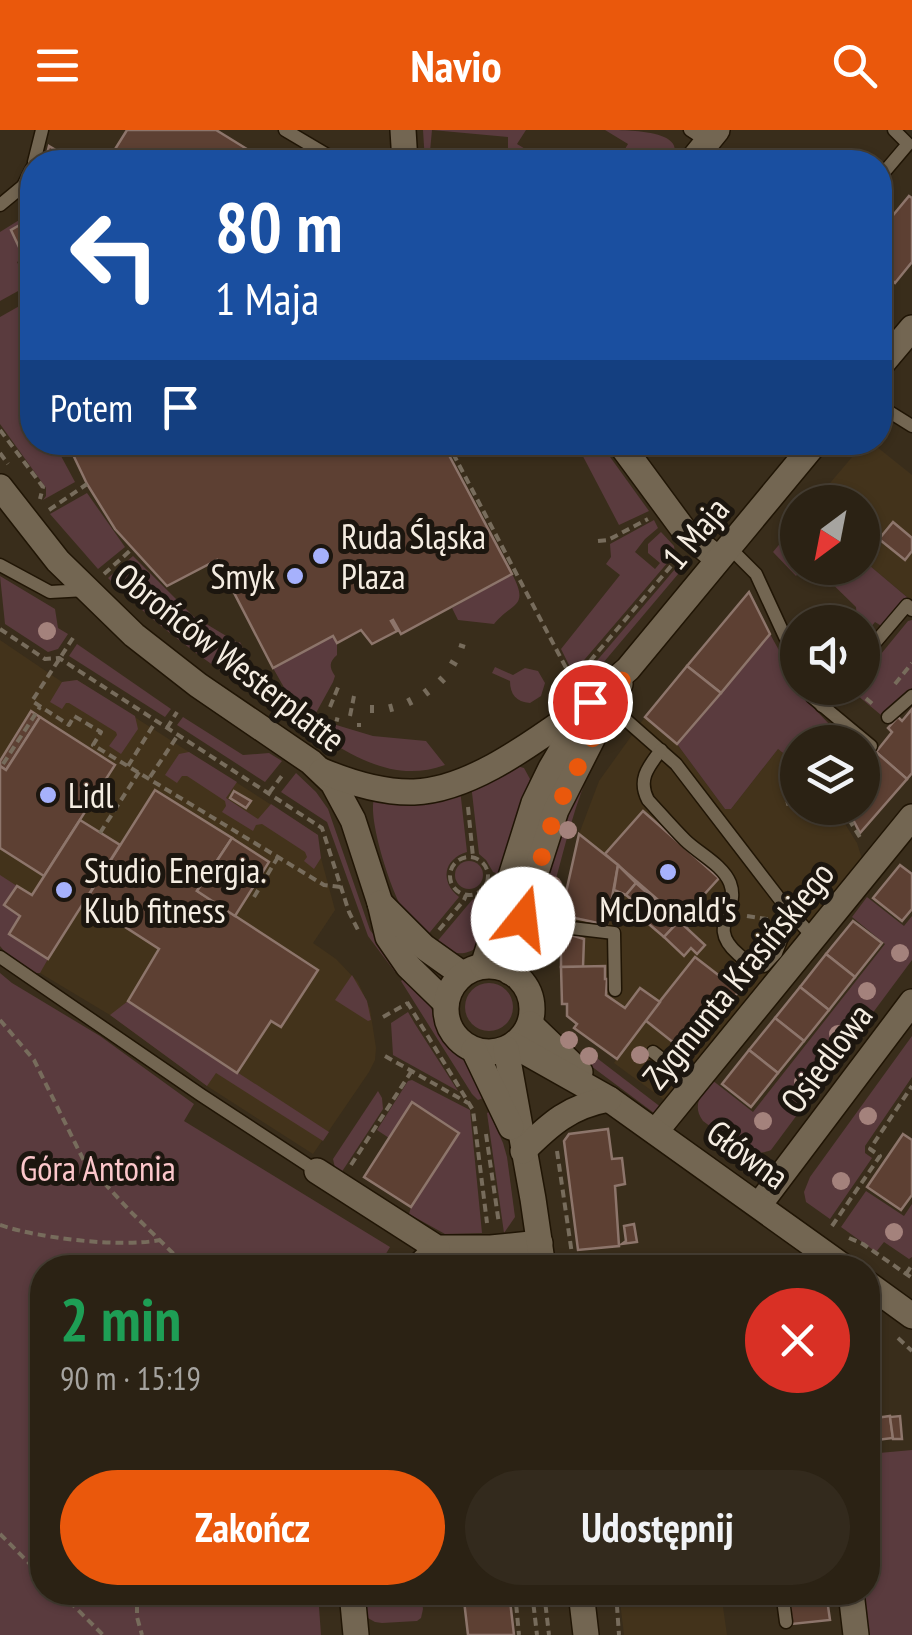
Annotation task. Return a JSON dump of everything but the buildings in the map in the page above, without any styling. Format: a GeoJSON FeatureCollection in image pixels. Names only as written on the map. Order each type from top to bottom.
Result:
{"type":"FeatureCollection","features":[{"type":"Feature","properties":{"kind":"street"},"geometry":{"type":"LineString","coordinates":[[892,354],[910,335]]}},
{"type":"Feature","properties":{"kind":"street"},"geometry":{"type":"LineString","coordinates":[[629,455],[694,540],[724,553]]}},
{"type":"Feature","properties":{"kind":"street","name":"1 Maja"},"geometry":{"type":"LineString","coordinates":[[473,970],[534,802],[551,768],[628,668],[805,455]]}},
{"type":"Feature","properties":{"kind":"street","name":"Obrońców Westerplatte"},"geometry":{"type":"LineString","coordinates":[[4,488],[44,545],[90,580],[134,635],[321,770],[333,783],[345,802],[388,937],[408,966],[446,1003]]}},
{"type":"Feature","properties":{"kind":"street"},"geometry":{"type":"LineString","coordinates":[[321,770],[344,780],[396,792],[441,787],[514,755],[600,703]]}},
{"type":"Feature","properties":{"kind":"street","name":"1 Maja"},"geometry":{"type":"LineString","coordinates":[[510,972],[556,810],[600,703]]}},
{"type":"Feature","properties":{"kind":"street","name":"Zygmunta Krasińskiego"},"geometry":{"type":"LineString","coordinates":[[656,1131],[912,816]]}},
{"type":"Feature","properties":{"kind":"street","name":"Obrońców Westerplatte"},"geometry":{"type":"LineString","coordinates":[[380,902],[424,947],[473,970]]}},
{"type":"Feature","properties":{"kind":"street"},"geometry":{"type":"LineString","coordinates":[[497,966],[510,972],[530,994],[530,1024],[520,1040],[496,1052],[463,1045],[454,1037],[445,1015],[448,992],[473,970],[497,966]]}},
{"type":"Feature","properties":{"kind":"street","name":"Osiedlowa"},"geometry":{"type":"LineString","coordinates":[[759,1205],[912,1002]]}},
{"type":"Feature","properties":{"kind":"street","name":"Główna"},"geometry":{"type":"LineString","coordinates":[[530,1024],[609,1099]]}},
{"type":"Feature","properties":{"kind":"street"},"geometry":{"type":"LineString","coordinates":[[328,1178],[437,1248],[496,1247],[541,1255],[510,1047]]}},
{"type":"Feature","properties":{"kind":"street","name":"Główna"},"geometry":{"type":"LineString","coordinates":[[510,1047],[609,1099],[833,1255]]}},
{"type":"Feature","properties":{"kind":"street"},"geometry":{"type":"LineString","coordinates":[[474,1050],[523,1150]]}},
{"type":"Feature","properties":{"kind":"street"},"geometry":{"type":"LineString","coordinates":[[523,1150],[552,1121],[582,1106],[609,1099]]}},
{"type":"Feature","properties":{"kind":"street"},"geometry":{"type":"LineString","coordinates":[[430,1255],[437,1248]]}},
{"type":"Feature","properties":{"kind":"street"},"geometry":{"type":"LineString","coordinates":[[880,1293],[912,1316]]}},
{"type":"Feature","properties":{"kind":"street"},"geometry":{"type":"LineString","coordinates":[[353,1605],[356,1635]]}},
{"type":"Feature","properties":{"kind":"street"},"geometry":{"type":"LineString","coordinates":[[583,1605],[586,1635]]}},
{"type":"Feature","properties":{"kind":"street"},"geometry":{"type":"LineString","coordinates":[[853,1605],[856,1635]]}},
{"type":"Feature","properties":{"kind":"lane"},"geometry":{"type":"LineString","coordinates":[[285,130],[319,150]]}},
{"type":"Feature","properties":{"kind":"lane"},"geometry":{"type":"LineString","coordinates":[[892,163],[908,144],[894,130]]}},
{"type":"Feature","properties":{"kind":"lane"},"geometry":{"type":"LineString","coordinates":[[0,205],[20,189]]}},
{"type":"Feature","properties":{"kind":"lane"},"geometry":{"type":"LineString","coordinates":[[724,553],[756,574],[780,626]]}},
{"type":"Feature","properties":{"kind":"lane"},"geometry":{"type":"LineString","coordinates":[[0,565],[50,592],[90,580]]}},
{"type":"Feature","properties":{"kind":"lane"},"geometry":{"type":"LineString","coordinates":[[880,636],[906,605],[912,610]]}},
{"type":"Feature","properties":{"kind":"lane"},"geometry":{"type":"LineString","coordinates":[[888,717],[912,696]]}},
{"type":"Feature","properties":{"kind":"lane"},"geometry":{"type":"LineString","coordinates":[[600,703],[676,764],[813,937]]}},
{"type":"Feature","properties":{"kind":"lane"},"geometry":{"type":"LineString","coordinates":[[822,706],[845,725]]}},
{"type":"Feature","properties":{"kind":"lane"},"geometry":{"type":"LineString","coordinates":[[662,750],[646,771],[644,792],[688,843],[729,881],[731,896],[724,941],[748,963],[764,966],[776,954],[791,914]]}},
{"type":"Feature","properties":{"kind":"lane"},"geometry":{"type":"LineString","coordinates":[[523,919],[614,934],[614,990]]}},
{"type":"Feature","properties":{"kind":"lane"},"geometry":{"type":"LineString","coordinates":[[0,956],[328,1178]]}},
{"type":"Feature","properties":{"kind":"lane"},"geometry":{"type":"LineString","coordinates":[[652,1052],[694,1084]]}},
{"type":"Feature","properties":{"kind":"lane"},"geometry":{"type":"LineString","coordinates":[[784,1605],[786,1622]]}},
{"type":"Feature","properties":{"kind":"path"},"geometry":{"type":"LineString","coordinates":[[0,430],[43,487],[37,503]]}},
{"type":"Feature","properties":{"kind":"path"},"geometry":{"type":"LineString","coordinates":[[0,454],[4,488]]}},
{"type":"Feature","properties":{"kind":"path"},"geometry":{"type":"LineString","coordinates":[[454,455],[570,681]]}},
{"type":"Feature","properties":{"kind":"path"},"geometry":{"type":"LineString","coordinates":[[44,513],[87,484]]}},
{"type":"Feature","properties":{"kind":"path"},"geometry":{"type":"LineString","coordinates":[[598,541],[608,540],[648,518]]}},
{"type":"Feature","properties":{"kind":"path"},"geometry":{"type":"LineString","coordinates":[[564,692],[694,540]]}},
{"type":"Feature","properties":{"kind":"path"},"geometry":{"type":"LineString","coordinates":[[90,580],[100,577],[132,549]]}},
{"type":"Feature","properties":{"kind":"path"},"geometry":{"type":"LineString","coordinates":[[542,622],[550,619]]}},
{"type":"Feature","properties":{"kind":"path"},"geometry":{"type":"LineString","coordinates":[[0,630],[45,659],[58,658],[322,828]]}},
{"type":"Feature","properties":{"kind":"path"},"geometry":{"type":"LineString","coordinates":[[73,638],[32,702],[68,725],[74,716],[101,732],[93,745],[324,886],[340,887]]}},
{"type":"Feature","properties":{"kind":"path"},"geometry":{"type":"LineString","coordinates":[[450,662],[457,666]]}},
{"type":"Feature","properties":{"kind":"path"},"geometry":{"type":"LineString","coordinates":[[439,676],[445,683]]}},
{"type":"Feature","properties":{"kind":"path"},"geometry":{"type":"LineString","coordinates":[[330,708],[339,685]]}},
{"type":"Feature","properties":{"kind":"path"},"geometry":{"type":"LineString","coordinates":[[424,689],[430,697]]}},
{"type":"Feature","properties":{"kind":"path"},"geometry":{"type":"LineString","coordinates":[[350,716],[354,696]]}},
{"type":"Feature","properties":{"kind":"path"},"geometry":{"type":"LineString","coordinates":[[408,698],[413,708]]}},
{"type":"Feature","properties":{"kind":"path"},"geometry":{"type":"LineString","coordinates":[[390,704],[393,715]]}},
{"type":"Feature","properties":{"kind":"path"},"geometry":{"type":"LineString","coordinates":[[372,705],[372,718]]}},
{"type":"Feature","properties":{"kind":"path"},"geometry":{"type":"LineString","coordinates":[[3,764],[40,707]]}},
{"type":"Feature","properties":{"kind":"path"},"geometry":{"type":"LineString","coordinates":[[167,728],[177,712]]}},
{"type":"Feature","properties":{"kind":"path"},"geometry":{"type":"LineString","coordinates":[[128,766],[156,721]]}},
{"type":"Feature","properties":{"kind":"path"},"geometry":{"type":"LineString","coordinates":[[150,778],[178,735]]}},
{"type":"Feature","properties":{"kind":"path"},"geometry":{"type":"LineString","coordinates":[[269,794],[289,768]]}},
{"type":"Feature","properties":{"kind":"path"},"geometry":{"type":"LineString","coordinates":[[100,833],[139,772]]}},
{"type":"Feature","properties":{"kind":"path"},"geometry":{"type":"LineString","coordinates":[[468,804],[472,857]]}},
{"type":"Feature","properties":{"kind":"path"},"geometry":{"type":"LineString","coordinates":[[851,825],[858,837],[880,856]]}},
{"type":"Feature","properties":{"kind":"path"},"geometry":{"type":"LineString","coordinates":[[254,897],[278,857]]}},
{"type":"Feature","properties":{"kind":"path"},"geometry":{"type":"LineString","coordinates":[[472,857],[483,862],[488,879],[478,893],[466,894],[454,887],[450,872],[458,860],[472,857]]}},
{"type":"Feature","properties":{"kind":"path"},"geometry":{"type":"LineString","coordinates":[[430,940],[466,894]]}},
{"type":"Feature","properties":{"kind":"path"},"geometry":{"type":"LineString","coordinates":[[383,1016],[408,1003]]}},
{"type":"Feature","properties":{"kind":"path"},"geometry":{"type":"LineString","coordinates":[[0,1020],[34,1060],[84,1161],[175,1255]]}},
{"type":"Feature","properties":{"kind":"path"},"geometry":{"type":"LineString","coordinates":[[385,1056],[472,1107],[496,1247]]}},
{"type":"Feature","properties":{"kind":"path"},"geometry":{"type":"LineString","coordinates":[[328,1178],[412,1072]]}},
{"type":"Feature","properties":{"kind":"path"},"geometry":{"type":"LineString","coordinates":[[830,1230],[880,1156],[870,1149],[912,1086]]}},
{"type":"Feature","properties":{"kind":"path"},"geometry":{"type":"LineString","coordinates":[[484,1118],[496,1247]]}},
{"type":"Feature","properties":{"kind":"path"},"geometry":{"type":"LineString","coordinates":[[552,1121],[559,1133],[557,1149],[572,1255]]}},
{"type":"Feature","properties":{"kind":"path"},"geometry":{"type":"LineString","coordinates":[[0,1225],[18,1232],[65,1238],[160,1240]]}},
{"type":"Feature","properties":{"kind":"path"},"geometry":{"type":"LineString","coordinates":[[840,1255],[863,1244],[879,1255]]}},
{"type":"Feature","properties":{"kind":"path"},"geometry":{"type":"LineString","coordinates":[[880,1256],[909,1276],[912,1265]]}},
{"type":"Feature","properties":{"kind":"path"},"geometry":{"type":"LineString","coordinates":[[0,1534],[30,1564]]}},
{"type":"Feature","properties":{"kind":"path"},"geometry":{"type":"LineString","coordinates":[[73,1605],[103,1635]]}},
{"type":"Feature","properties":{"kind":"path"},"geometry":{"type":"LineString","coordinates":[[137,1605],[142,1635]]}},
{"type":"Feature","properties":{"kind":"path"},"geometry":{"type":"LineString","coordinates":[[516,1605],[519,1635]]}},
{"type":"Feature","properties":{"kind":"path"},"geometry":{"type":"LineString","coordinates":[[534,1605],[538,1635]]}},
{"type":"Feature","properties":{"kind":"path"},"geometry":{"type":"LineString","coordinates":[[546,1605],[549,1635]]}},
{"type":"Feature","properties":{"kind":"path"},"geometry":{"type":"LineString","coordinates":[[617,1605],[620,1635]]}},
{"type":"Feature","properties":{"kind":"shaded area"},"geometry":{"type":"Polygon","coordinates":[[[854,455],[887,455],[912,475],[912,601],[880,574],[880,485],[828,485],[854,455]]]}},
{"type":"Feature","properties":{"kind":"shaded area"},"geometry":{"type":"Polygon","coordinates":[[[0,640],[62,682],[77,680],[318,835],[335,910],[313,943],[358,982],[370,1009],[376,1048],[369,1072],[313,1154],[207,1086],[110,1015],[40,973],[33,973],[0,946],[0,640]]]}},
{"type":"Feature","properties":{"kind":"shaded area"},"geometry":{"type":"Polygon","coordinates":[[[645,717],[677,744],[725,809],[731,809],[778,749],[780,825],[846,825],[864,865],[667,1102],[614,1063],[617,1058],[574,1028],[576,1024],[567,1016],[567,1004],[562,1004],[561,915],[579,834],[599,781],[645,717]]]}},
{"type":"Feature","properties":{"kind":"shaded area"},"geometry":{"type":"Polygon","coordinates":[[[620,1605],[723,1605],[727,1635],[624,1635],[620,1605]]]}},
{"type":"Feature","properties":{"kind":"green space"},"geometry":{"type":"Polygon","coordinates":[[[423,130],[432,130],[430,150],[424,150],[423,130]]]}},
{"type":"Feature","properties":{"kind":"green space"},"geometry":{"type":"Polygon","coordinates":[[[432,130],[526,130],[517,144],[527,150],[508,150],[508,137],[432,130]]]}},
{"type":"Feature","properties":{"kind":"green space"},"geometry":{"type":"Polygon","coordinates":[[[605,130],[655,134],[666,138],[675,150],[627,150],[628,144],[605,130]]]}},
{"type":"Feature","properties":{"kind":"green space"},"geometry":{"type":"Polygon","coordinates":[[[20,220],[20,225],[11,230],[20,249],[20,290],[0,301],[0,232],[20,220]]]}},
{"type":"Feature","properties":{"kind":"green space"},"geometry":{"type":"Polygon","coordinates":[[[20,306],[20,452],[0,424],[0,317],[20,306]]]}},
{"type":"Feature","properties":{"kind":"green space"},"geometry":{"type":"Polygon","coordinates":[[[22,455],[60,455],[75,482],[43,500],[46,488],[22,455]]]}},
{"type":"Feature","properties":{"kind":"green space"},"geometry":{"type":"Polygon","coordinates":[[[582,455],[609,455],[649,511],[619,525],[582,455]]]}},
{"type":"Feature","properties":{"kind":"green space"},"geometry":{"type":"Polygon","coordinates":[[[87,493],[125,547],[98,569],[50,514],[87,493]]]}},
{"type":"Feature","properties":{"kind":"green space"},"geometry":{"type":"Polygon","coordinates":[[[654,520],[658,528],[635,552],[655,569],[660,563],[648,553],[648,544],[661,532],[674,546],[675,554],[573,673],[561,649],[620,575],[606,564],[611,557],[610,544],[654,520]]]}},
{"type":"Feature","properties":{"kind":"green space"},"geometry":{"type":"Polygon","coordinates":[[[687,555],[684,567],[560,714],[536,732],[687,555]]]}},
{"type":"Feature","properties":{"kind":"green space"},"geometry":{"type":"Polygon","coordinates":[[[133,556],[193,616],[240,642],[271,704],[186,646],[108,578],[133,556]]]}},
{"type":"Feature","properties":{"kind":"green space"},"geometry":{"type":"Polygon","coordinates":[[[512,574],[519,599],[494,624],[458,620],[452,608],[512,574]]]}},
{"type":"Feature","properties":{"kind":"green space"},"geometry":{"type":"Polygon","coordinates":[[[880,574],[908,598],[883,627],[880,605],[854,605],[833,585],[880,585],[880,574]]]}},
{"type":"Feature","properties":{"kind":"green space"},"geometry":{"type":"Polygon","coordinates":[[[0,576],[55,609],[58,628],[68,634],[58,649],[48,652],[5,624],[0,576]]]}},
{"type":"Feature","properties":{"kind":"green space"},"geometry":{"type":"Polygon","coordinates":[[[912,620],[912,688],[881,715],[869,705],[880,705],[880,655],[912,620]]]}},
{"type":"Feature","properties":{"kind":"green space"},"geometry":{"type":"Polygon","coordinates":[[[770,634],[780,652],[780,705],[811,705],[830,725],[780,725],[780,751],[731,809],[725,809],[677,744],[770,634]]]}},
{"type":"Feature","properties":{"kind":"green space"},"geometry":{"type":"Polygon","coordinates":[[[333,636],[337,643],[337,655],[331,665],[335,676],[311,722],[304,725],[294,719],[290,698],[273,668],[333,636]]]}},
{"type":"Feature","properties":{"kind":"green space"},"geometry":{"type":"Polygon","coordinates":[[[77,644],[171,709],[165,717],[69,656],[77,644]]]}},
{"type":"Feature","properties":{"kind":"green space"},"geometry":{"type":"Polygon","coordinates":[[[495,667],[513,675],[525,668],[538,671],[545,683],[541,696],[530,703],[518,699],[510,681],[492,673],[495,667]]]}},
{"type":"Feature","properties":{"kind":"green space"},"geometry":{"type":"Polygon","coordinates":[[[77,680],[135,716],[138,729],[121,754],[109,746],[116,732],[69,703],[62,709],[50,702],[62,682],[77,680]]]}},
{"type":"Feature","properties":{"kind":"green space"},"geometry":{"type":"Polygon","coordinates":[[[183,717],[243,755],[269,753],[282,761],[265,782],[177,725],[183,717]]]}},
{"type":"Feature","properties":{"kind":"green space"},"geometry":{"type":"Polygon","coordinates":[[[333,724],[373,736],[426,741],[445,765],[413,771],[369,762],[327,740],[333,724]]]}},
{"type":"Feature","properties":{"kind":"green space"},"geometry":{"type":"Polygon","coordinates":[[[612,730],[583,787],[553,890],[540,886],[553,842],[603,733],[612,730]]]}},
{"type":"Feature","properties":{"kind":"green space"},"geometry":{"type":"Polygon","coordinates":[[[189,752],[237,782],[226,798],[258,819],[271,804],[318,835],[321,858],[314,869],[304,861],[305,852],[262,824],[253,831],[222,812],[225,801],[187,776],[177,783],[165,775],[179,754],[189,752]]]}},
{"type":"Feature","properties":{"kind":"green space"},"geometry":{"type":"Polygon","coordinates":[[[513,765],[524,768],[530,779],[503,876],[493,872],[479,854],[471,784],[513,765]]]}},
{"type":"Feature","properties":{"kind":"green space"},"geometry":{"type":"Polygon","coordinates":[[[296,773],[328,809],[370,930],[398,967],[395,972],[368,936],[327,822],[281,792],[296,773]]]}},
{"type":"Feature","properties":{"kind":"green space"},"geometry":{"type":"Polygon","coordinates":[[[460,789],[467,852],[453,860],[447,872],[449,885],[459,897],[426,937],[401,906],[391,884],[377,837],[374,799],[460,789]]]}},
{"type":"Feature","properties":{"kind":"green space"},"geometry":{"type":"Polygon","coordinates":[[[469,861],[479,865],[483,875],[479,885],[469,889],[459,885],[455,875],[459,865],[469,861]]]}},
{"type":"Feature","properties":{"kind":"green space"},"geometry":{"type":"Polygon","coordinates":[[[0,875],[17,886],[5,905],[20,916],[48,959],[40,973],[33,973],[10,958],[0,946],[0,875]]]}},
{"type":"Feature","properties":{"kind":"green space"},"geometry":{"type":"Polygon","coordinates":[[[489,887],[499,890],[478,947],[456,953],[435,944],[472,900],[489,887]]]}},
{"type":"Feature","properties":{"kind":"green space"},"geometry":{"type":"Polygon","coordinates":[[[867,897],[904,926],[912,916],[912,960],[771,1150],[744,1149],[703,1121],[698,1110],[702,1094],[712,1080],[753,1112],[885,944],[852,917],[867,897]]]}},
{"type":"Feature","properties":{"kind":"green space","name":"Góra Antonia"},"geometry":{"type":"Polygon","coordinates":[[[0,973],[100,1036],[194,1104],[184,1121],[390,1247],[385,1255],[30,1255],[30,1605],[319,1605],[321,1635],[0,1635],[0,973]]]}},
{"type":"Feature","properties":{"kind":"green space"},"geometry":{"type":"Polygon","coordinates":[[[352,975],[367,1001],[371,1020],[335,1000],[352,975]]]}},
{"type":"Feature","properties":{"kind":"green space"},"geometry":{"type":"Polygon","coordinates":[[[406,976],[428,1000],[450,1047],[468,1063],[483,1098],[478,1100],[472,1094],[401,981],[406,976]]]}},
{"type":"Feature","properties":{"kind":"green space"},"geometry":{"type":"Polygon","coordinates":[[[489,983],[506,990],[513,1007],[506,1024],[489,1031],[472,1024],[465,1007],[472,990],[489,983]]]}},
{"type":"Feature","properties":{"kind":"green space"},"geometry":{"type":"Polygon","coordinates":[[[128,1001],[329,1132],[323,1141],[216,1073],[207,1086],[110,1015],[128,1001]]]}},
{"type":"Feature","properties":{"kind":"green space"},"geometry":{"type":"Polygon","coordinates":[[[408,1012],[458,1091],[393,1055],[391,1023],[408,1012]]]}},
{"type":"Feature","properties":{"kind":"green space"},"geometry":{"type":"Polygon","coordinates":[[[912,1036],[912,1077],[865,1146],[865,1153],[872,1158],[830,1219],[806,1202],[804,1192],[810,1177],[912,1036]]]}},
{"type":"Feature","properties":{"kind":"green space"},"geometry":{"type":"Polygon","coordinates":[[[589,1052],[662,1108],[654,1113],[583,1060],[589,1052]]]}},
{"type":"Feature","properties":{"kind":"green space"},"geometry":{"type":"Polygon","coordinates":[[[412,1080],[470,1110],[482,1233],[445,1234],[409,1214],[459,1133],[412,1102],[389,1138],[377,1130],[412,1080]]]}},
{"type":"Feature","properties":{"kind":"green space"},"geometry":{"type":"Polygon","coordinates":[[[378,1091],[383,1109],[341,1173],[333,1159],[378,1091]]]}},
{"type":"Feature","properties":{"kind":"green space"},"geometry":{"type":"Polygon","coordinates":[[[487,1113],[507,1157],[515,1217],[504,1233],[487,1113]]]}},
{"type":"Feature","properties":{"kind":"green space"},"geometry":{"type":"Polygon","coordinates":[[[866,1191],[904,1216],[912,1204],[909,1259],[884,1242],[876,1252],[841,1227],[866,1191]]]}},
{"type":"Feature","properties":{"kind":"green space"},"geometry":{"type":"Polygon","coordinates":[[[912,1450],[912,1635],[865,1635],[861,1605],[880,1605],[880,1453],[912,1450]]]}},
{"type":"Feature","properties":{"kind":"green space"},"geometry":{"type":"Polygon","coordinates":[[[364,1605],[422,1605],[417,1621],[382,1623],[366,1617],[364,1605]]]}},
{"type":"Feature","properties":{"kind":"place","name":"Ruda Śląska Plaza"},"geometry":{"type":"Point","coordinates":[321,556]}},
{"type":"Feature","properties":{"kind":"place","name":"Smyk"},"geometry":{"type":"Point","coordinates":[295,576]}},
{"type":"Feature","properties":{"kind":"place","name":"Lidl"},"geometry":{"type":"Point","coordinates":[48,795]}},
{"type":"Feature","properties":{"kind":"place","name":"McDonald's"},"geometry":{"type":"Point","coordinates":[668,872]}},
{"type":"Feature","properties":{"kind":"place","name":"Studio Energia. Klub fitness"},"geometry":{"type":"Point","coordinates":[64,890]}},
{"type":"Feature","properties":{"kind":"route"},"geometry":{"type":"LineString","coordinates":[[523,919],[556,810],[628,668],[590,702]]}}]}
